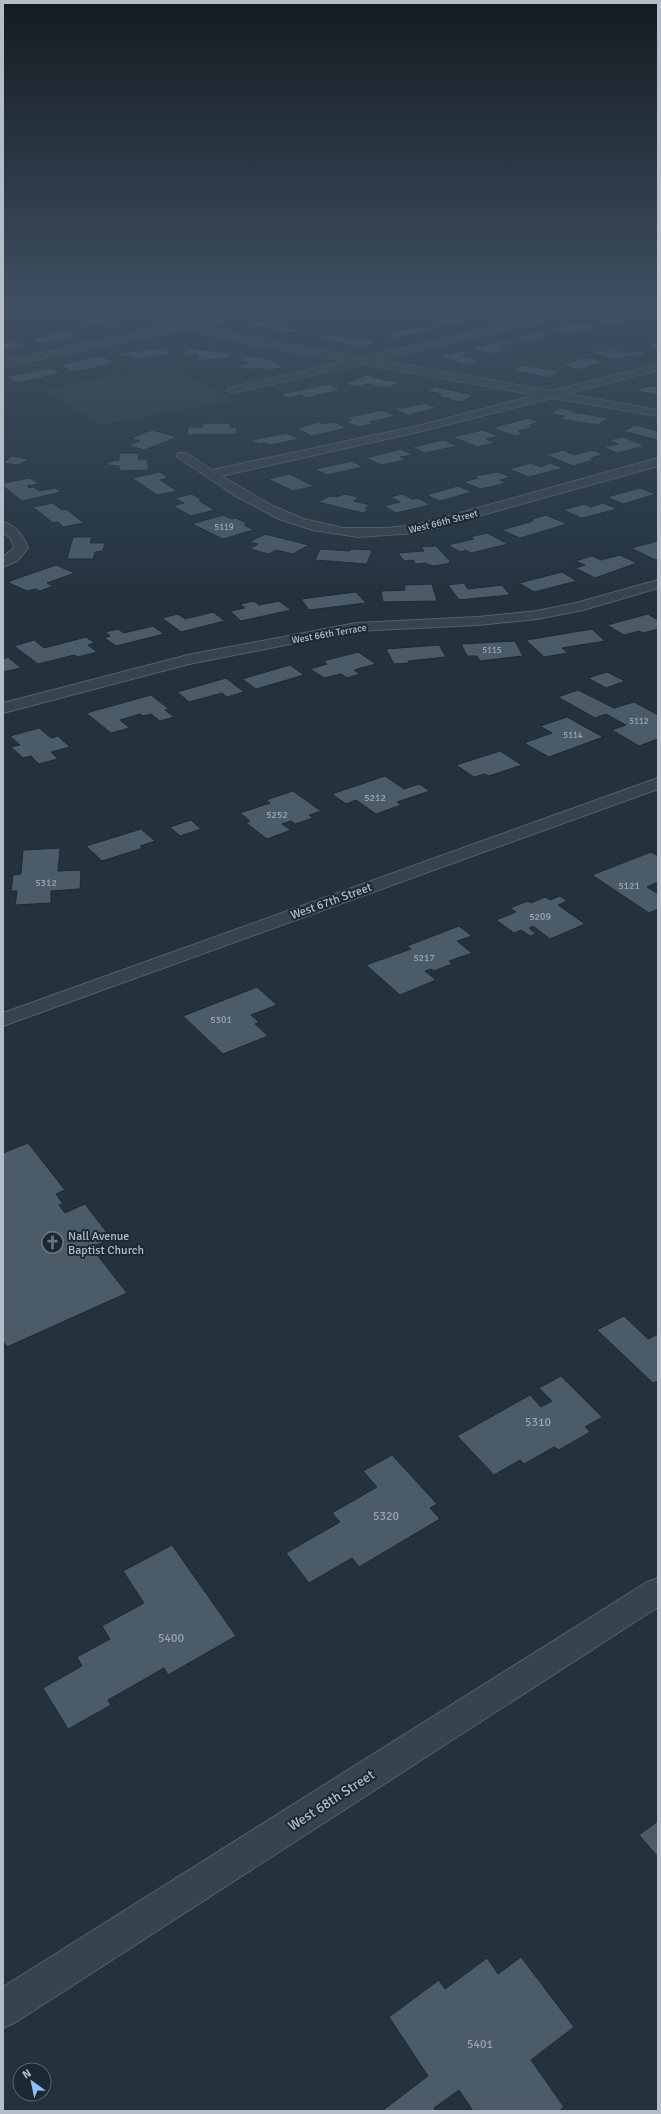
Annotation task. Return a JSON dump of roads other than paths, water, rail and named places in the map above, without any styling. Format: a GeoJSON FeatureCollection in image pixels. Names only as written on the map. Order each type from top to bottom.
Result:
{"type":"FeatureCollection","features":[{"type":"Feature","properties":{"kind":"street"},"geometry":{"type":"LineString","coordinates":[[211,474],[418,429],[525,401]]}},
{"type":"Feature","properties":{"kind":"street"},"geometry":{"type":"LineString","coordinates":[[594,401],[658,413]]}},
{"type":"Feature","properties":{"kind":"street","name":"West 66th Street"},"geometry":{"type":"LineString","coordinates":[[182,456],[241,494],[297,522],[338,531],[386,533],[417,529],[438,524],[658,462]]}},
{"type":"Feature","properties":{"kind":"street"},"geometry":{"type":"LineString","coordinates":[[3,526],[17,537],[22,548],[12,558],[3,563]]}},
{"type":"Feature","properties":{"kind":"street","name":"West 66th Terrace"},"geometry":{"type":"LineString","coordinates":[[3,708],[188,660],[356,627],[477,621],[537,615],[578,607],[658,584]]}},
{"type":"Feature","properties":{"kind":"street","name":"West 67th Street"},"geometry":{"type":"LineString","coordinates":[[3,1020],[658,782]]}},
{"type":"Feature","properties":{"kind":"street","name":"West 68th Street"},"geometry":{"type":"LineString","coordinates":[[3,2009],[658,1591]]}},
{"type":"Feature","properties":{"kind":"place","name":"Nall Avenue Baptist Church"},"geometry":{"type":"Point","coordinates":[52,1243]}}]}
